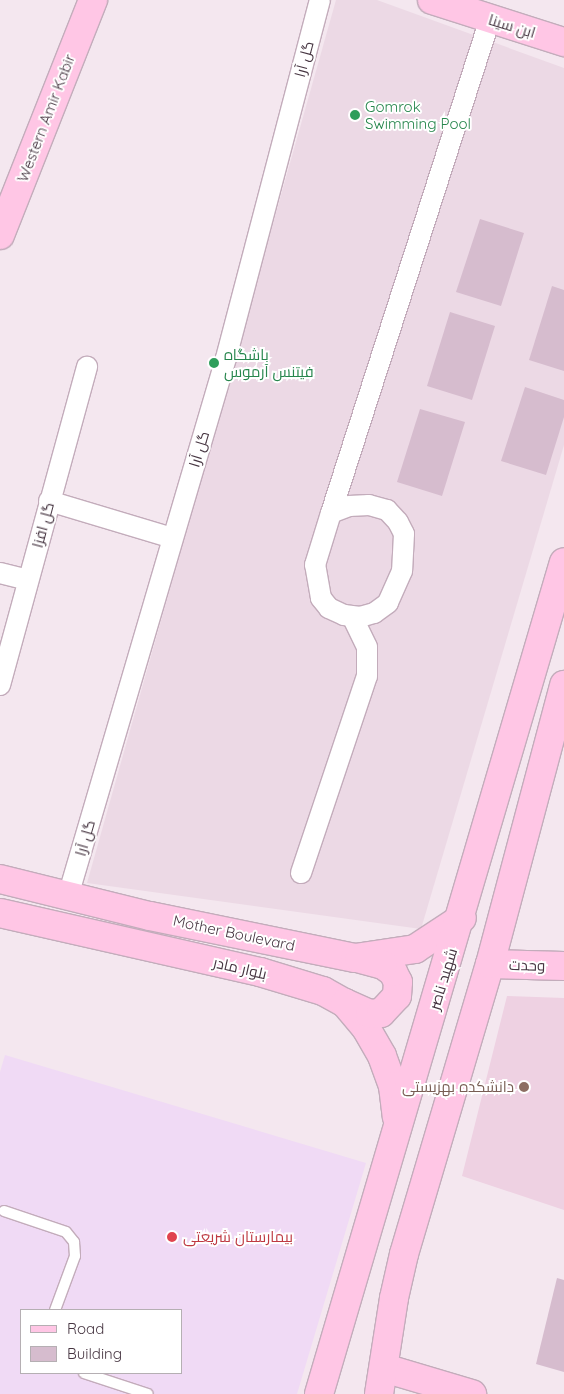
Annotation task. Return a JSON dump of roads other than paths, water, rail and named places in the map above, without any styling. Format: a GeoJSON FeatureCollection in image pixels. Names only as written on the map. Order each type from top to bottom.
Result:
{"type":"FeatureCollection","features":[{"type":"Feature","properties":{"kind":"main road","name":"Western Amir Kabir"},"geometry":{"type":"LineString","coordinates":[[0,236],[93,0]]}},
{"type":"Feature","properties":{"kind":"main road","name":"ابن سینا"},"geometry":{"type":"LineString","coordinates":[[432,0],[564,42]]}},
{"type":"Feature","properties":{"kind":"main road","name":"شهید ناصر"},"geometry":{"type":"LineString","coordinates":[[319,1394],[398,1123],[462,918],[524,695],[564,562]]}},
{"type":"Feature","properties":{"kind":"main road"},"geometry":{"type":"LineString","coordinates":[[379,1394],[394,1298],[404,1254],[556,744],[561,694],[524,695]]}},
{"type":"Feature","properties":{"kind":"main road","name":"Mother Boulevard"},"geometry":{"type":"LineString","coordinates":[[0,879],[68,896],[355,958],[415,949],[462,918]]}},
{"type":"Feature","properties":{"kind":"main road","name":"بلوار مادر"},"geometry":{"type":"LineString","coordinates":[[0,913],[293,980],[370,1014],[381,1013],[397,996],[398,982],[393,972],[383,965],[355,958]]}},
{"type":"Feature","properties":{"kind":"main road","name":"وحدت"},"geometry":{"type":"LineString","coordinates":[[490,964],[564,966]]}},
{"type":"Feature","properties":{"kind":"main road"},"geometry":{"type":"LineString","coordinates":[[345,1003],[382,1056],[393,1086],[398,1123]]}},
{"type":"Feature","properties":{"kind":"main road"},"geometry":{"type":"LineString","coordinates":[[384,1368],[472,1394]]}},
{"type":"Feature","properties":{"kind":"street","name":"گل آرا"},"geometry":{"type":"LineString","coordinates":[[68,896],[226,358],[320,0]]}},
{"type":"Feature","properties":{"kind":"street"},"geometry":{"type":"LineString","coordinates":[[332,513],[349,506],[368,505],[387,510],[404,534],[402,571],[388,603],[374,614],[352,616],[329,608],[317,584],[316,565],[332,513],[490,18]]}},
{"type":"Feature","properties":{"kind":"street","name":"گل افزا"},"geometry":{"type":"LineString","coordinates":[[0,685],[87,367]]}},
{"type":"Feature","properties":{"kind":"street"},"geometry":{"type":"LineString","coordinates":[[49,501],[172,538]]}},
{"type":"Feature","properties":{"kind":"street"},"geometry":{"type":"LineString","coordinates":[[0,573],[28,580]]}},
{"type":"Feature","properties":{"kind":"street"},"geometry":{"type":"LineString","coordinates":[[301,873],[366,676],[367,647],[352,616]]}},
{"type":"Feature","properties":{"kind":"lane"},"geometry":{"type":"LineString","coordinates":[[4,1211],[66,1232],[74,1242],[75,1256],[55,1309]]}},
{"type":"Feature","properties":{"kind":"lane"},"geometry":{"type":"LineString","coordinates":[[87,1374],[148,1394]]}},
{"type":"Feature","properties":{"kind":"place","name":"Gomrok Swimming Pool"},"geometry":{"type":"Point","coordinates":[355,115]}},
{"type":"Feature","properties":{"kind":"place","name":"باشگاه فیتنس آرموس"},"geometry":{"type":"Point","coordinates":[214,363]}},
{"type":"Feature","properties":{"kind":"place","name":"دانشکده بهزیستی"},"geometry":{"type":"Point","coordinates":[524,1087]}},
{"type":"Feature","properties":{"kind":"place","name":"بیمارستان شریعتی"},"geometry":{"type":"Point","coordinates":[172,1237]}}]}
